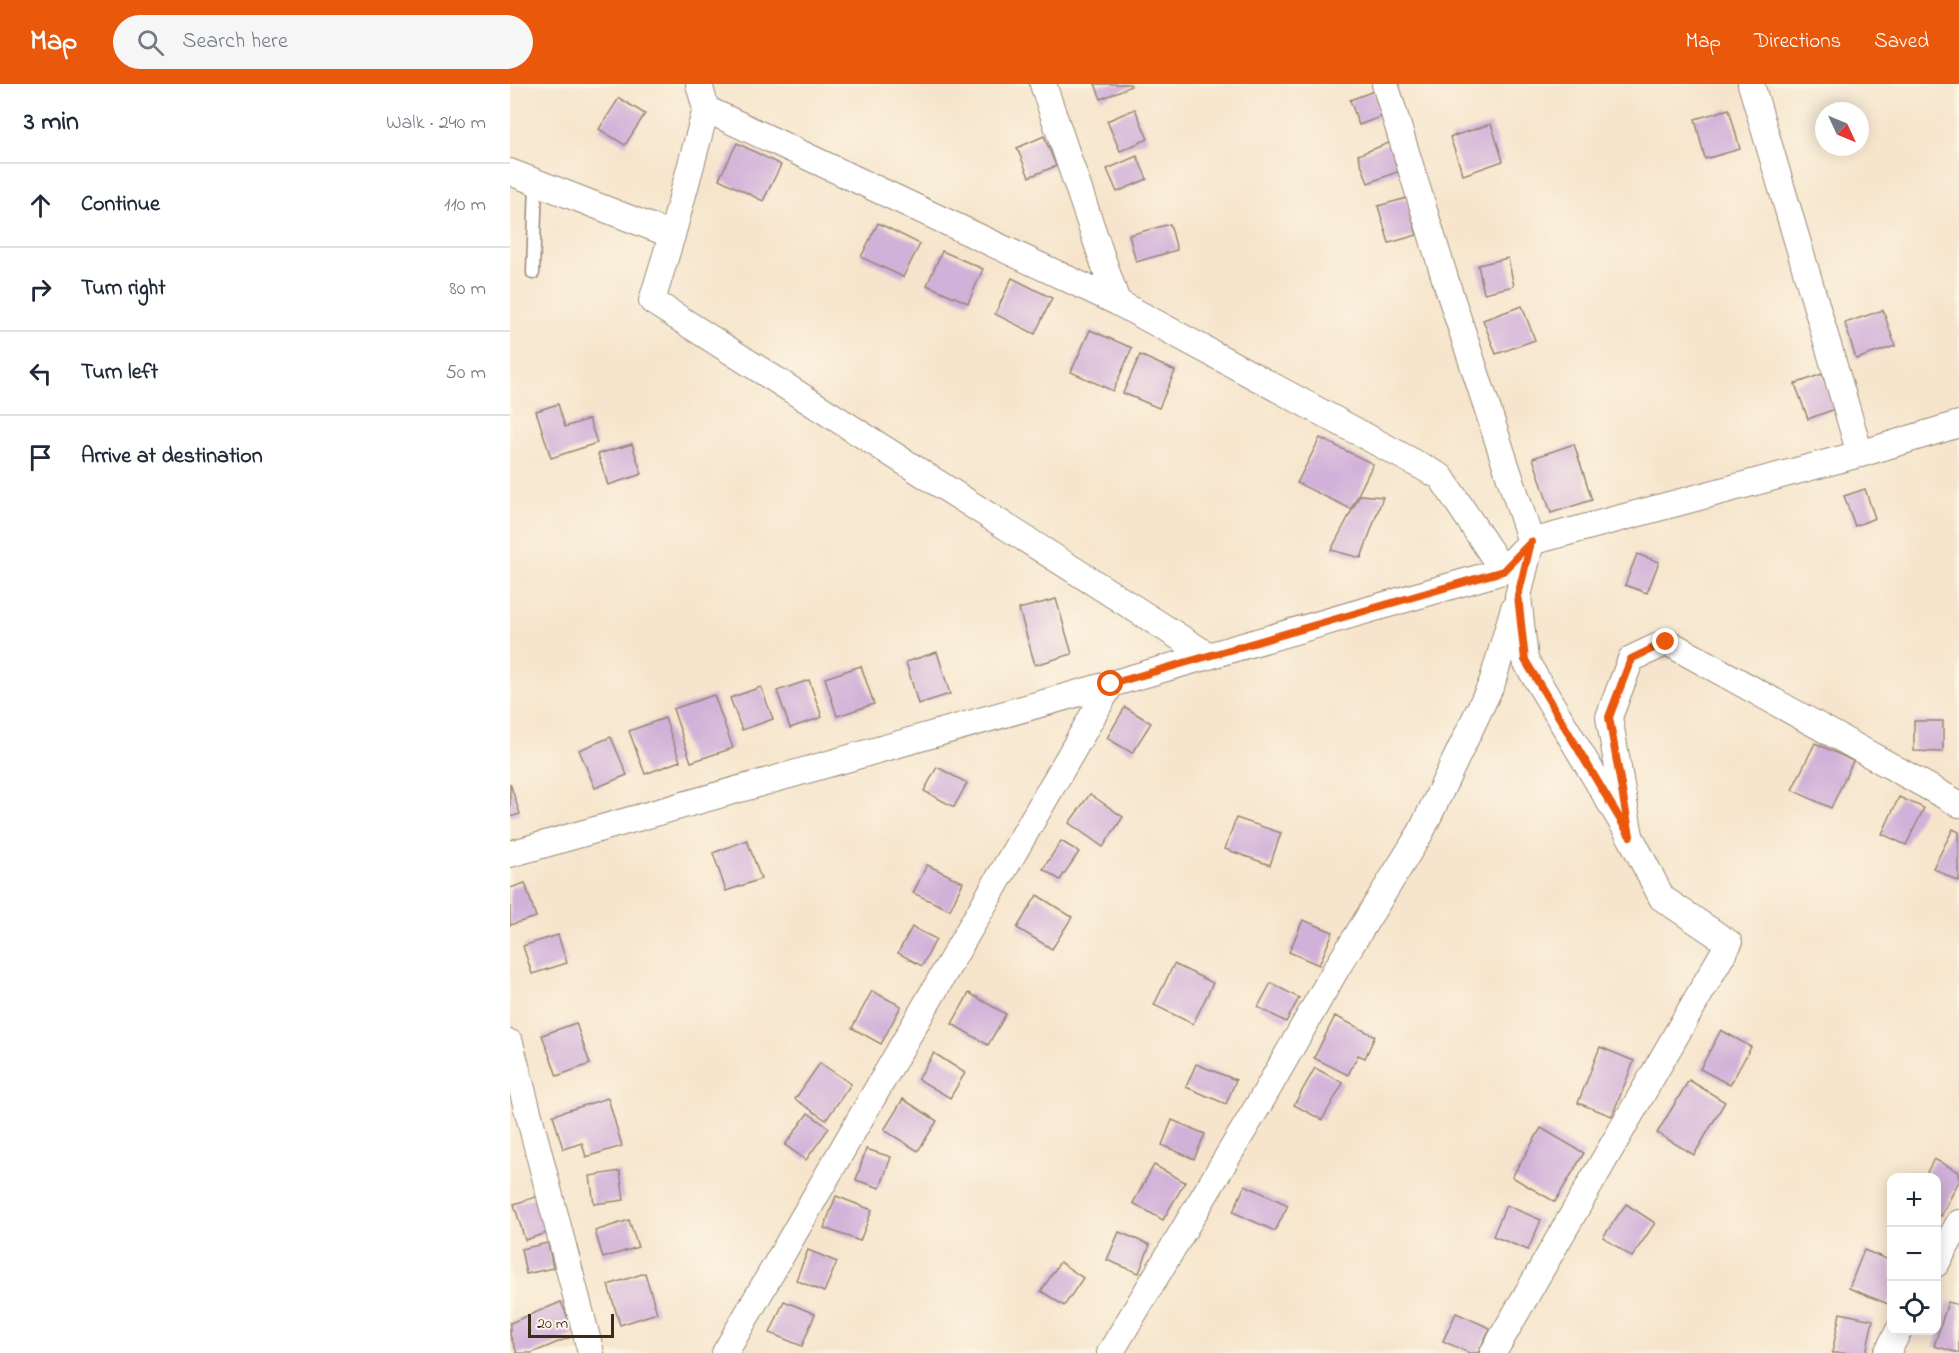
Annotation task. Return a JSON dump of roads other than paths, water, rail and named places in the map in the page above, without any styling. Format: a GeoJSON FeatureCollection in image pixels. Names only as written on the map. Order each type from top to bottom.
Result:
{"type":"FeatureCollection","features":[{"type":"Feature","properties":{"kind":"street"},"geometry":{"type":"LineString","coordinates":[[699,84],[706,109],[652,301],[1209,656]]}},
{"type":"Feature","properties":{"kind":"street"},"geometry":{"type":"LineString","coordinates":[[1043,84],[1117,302]]}},
{"type":"Feature","properties":{"kind":"street"},"geometry":{"type":"LineString","coordinates":[[1110,1353],[1262,1099],[1335,971],[1421,831],[1492,683],[1518,596],[1531,542],[1385,84]]}},
{"type":"Feature","properties":{"kind":"street"},"geometry":{"type":"LineString","coordinates":[[1751,84],[1860,454]]}},
{"type":"Feature","properties":{"kind":"street"},"geometry":{"type":"LineString","coordinates":[[706,109],[1117,302],[1441,477],[1503,571]]}},
{"type":"Feature","properties":{"kind":"street"},"geometry":{"type":"LineString","coordinates":[[510,172],[672,235]]}},
{"type":"Feature","properties":{"kind":"street"},"geometry":{"type":"LineString","coordinates":[[510,854],[1503,571],[1531,542],[1860,454],[1959,424]]}},
{"type":"Feature","properties":{"kind":"street"},"geometry":{"type":"LineString","coordinates":[[1492,1353],[1729,943],[1662,898],[1630,836],[1525,660],[1518,596]]}},
{"type":"Feature","properties":{"kind":"street"},"geometry":{"type":"LineString","coordinates":[[1630,836],[1609,717],[1631,659],[1666,642],[1959,804]]}},
{"type":"Feature","properties":{"kind":"street"},"geometry":{"type":"LineString","coordinates":[[725,1353],[1111,684]]}},
{"type":"Feature","properties":{"kind":"street"},"geometry":{"type":"LineString","coordinates":[[510,1043],[591,1353]]}},
{"type":"Feature","properties":{"kind":"street"},"geometry":{"type":"LineString","coordinates":[[1941,1255],[1959,1223]]}},
{"type":"Feature","properties":{"kind":"street"},"geometry":{"type":"LineString","coordinates":[[1887,1353],[1896,1335]]}},
{"type":"Feature","properties":{"kind":"lane"},"geometry":{"type":"LineString","coordinates":[[533,273],[536,183]]}}]}
